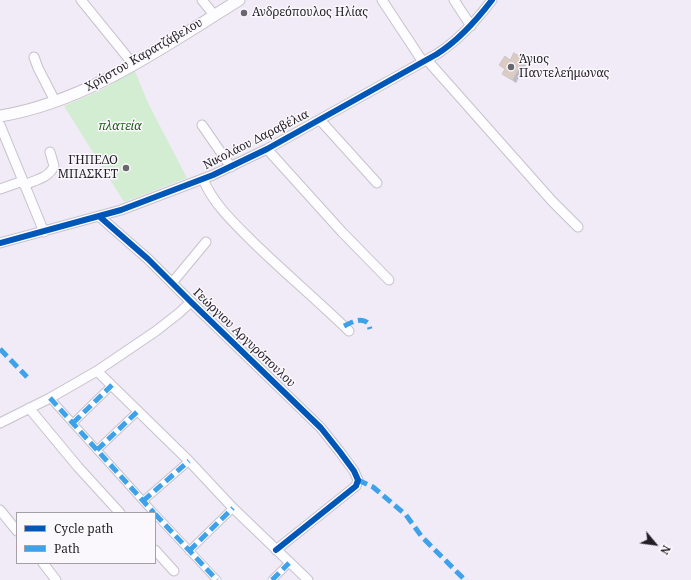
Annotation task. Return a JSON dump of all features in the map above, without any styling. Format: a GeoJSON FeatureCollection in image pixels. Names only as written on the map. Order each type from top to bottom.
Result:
{"type":"FeatureCollection","features":[{"type":"Feature","properties":{"kind":"street"},"geometry":{"type":"LineString","coordinates":[[81,0],[133,64]]}},
{"type":"Feature","properties":{"kind":"street"},"geometry":{"type":"LineString","coordinates":[[202,0],[214,15]]}},
{"type":"Feature","properties":{"kind":"street","name":"Χρήστου Καρατζάβελου"},"geometry":{"type":"LineString","coordinates":[[0,116],[55,102],[85,89],[133,64],[239,0]]}},
{"type":"Feature","properties":{"kind":"street"},"geometry":{"type":"LineString","coordinates":[[382,0],[425,61],[552,201],[578,227]]}},
{"type":"Feature","properties":{"kind":"street"},"geometry":{"type":"LineString","coordinates":[[454,0],[471,26]]}},
{"type":"Feature","properties":{"kind":"street","name":"Νικολάου Δαραβέλια"},"geometry":{"type":"LineString","coordinates":[[0,243],[100,217],[203,179],[231,167],[320,120],[449,46],[471,26],[492,0]]}},
{"type":"Feature","properties":{"kind":"street"},"geometry":{"type":"LineString","coordinates":[[34,57],[55,102]]}},
{"type":"Feature","properties":{"kind":"street"},"geometry":{"type":"LineString","coordinates":[[320,120],[377,183]]}},
{"type":"Feature","properties":{"kind":"street"},"geometry":{"type":"LineString","coordinates":[[0,125],[44,232]]}},
{"type":"Feature","properties":{"kind":"street"},"geometry":{"type":"LineString","coordinates":[[202,125],[231,167]]}},
{"type":"Feature","properties":{"kind":"street"},"geometry":{"type":"LineString","coordinates":[[267,149],[342,232],[389,280]]}},
{"type":"Feature","properties":{"kind":"street"},"geometry":{"type":"LineString","coordinates":[[0,189],[45,176],[52,171],[54,166],[50,152]]}},
{"type":"Feature","properties":{"kind":"street"},"geometry":{"type":"LineString","coordinates":[[203,179],[212,196],[227,215],[283,272],[349,331]]}},
{"type":"Feature","properties":{"kind":"street","name":"Γεώργιου Αργυρόπουλου"},"geometry":{"type":"LineString","coordinates":[[100,217],[148,259],[321,428],[354,471],[358,480],[356,486],[276,550]]}},
{"type":"Feature","properties":{"kind":"street"},"geometry":{"type":"LineString","coordinates":[[172,283],[206,242]]}},
{"type":"Feature","properties":{"kind":"street"},"geometry":{"type":"LineString","coordinates":[[0,423],[50,398],[97,371],[156,331],[191,302]]}},
{"type":"Feature","properties":{"kind":"street"},"geometry":{"type":"LineString","coordinates":[[97,371],[189,461],[233,508],[308,580]]}},
{"type":"Feature","properties":{"kind":"street"},"geometry":{"type":"LineString","coordinates":[[73,423],[112,385]]}},
{"type":"Feature","properties":{"kind":"street"},"geometry":{"type":"LineString","coordinates":[[50,398],[153,512]]}},
{"type":"Feature","properties":{"kind":"street"},"geometry":{"type":"LineString","coordinates":[[29,408],[78,467],[119,512]]}},
{"type":"Feature","properties":{"kind":"street"},"geometry":{"type":"LineString","coordinates":[[97,450],[138,411]]}},
{"type":"Feature","properties":{"kind":"street"},"geometry":{"type":"LineString","coordinates":[[143,501],[189,461]]}},
{"type":"Feature","properties":{"kind":"street"},"geometry":{"type":"LineString","coordinates":[[189,551],[233,508]]}},
{"type":"Feature","properties":{"kind":"street"},"geometry":{"type":"LineString","coordinates":[[0,510],[16,530]]}},
{"type":"Feature","properties":{"kind":"street"},"geometry":{"type":"LineString","coordinates":[[156,515],[217,580]]}},
{"type":"Feature","properties":{"kind":"street"},"geometry":{"type":"LineString","coordinates":[[156,551],[174,571]]}},
{"type":"Feature","properties":{"kind":"street"},"geometry":{"type":"LineString","coordinates":[[272,580],[289,563]]}},
{"type":"Feature","properties":{"kind":"street"},"geometry":{"type":"LineString","coordinates":[[44,564],[56,580]]}},
{"type":"Feature","properties":{"kind":"green space","name":"πλατεία"},"geometry":{"type":"Polygon","coordinates":[[[135,71],[148,103],[187,178],[124,202],[64,106],[99,91],[135,71]]]}},
{"type":"Feature","properties":{"kind":"building","name":"Άγιος Παντελεήμωνας"},"geometry":{"type":"Polygon","coordinates":[[[514,53],[525,59],[512,80],[502,74],[505,69],[499,65],[505,56],[510,60],[514,53]]]}},
{"type":"Feature","properties":{"kind":"marked path"},"geometry":{"type":"LineString","coordinates":[[344,326],[362,320],[368,323],[370,329]]}},
{"type":"Feature","properties":{"kind":"marked path"},"geometry":{"type":"LineString","coordinates":[[0,349],[27,377]]}},
{"type":"Feature","properties":{"kind":"marked path"},"geometry":{"type":"LineString","coordinates":[[73,423],[112,385]]}},
{"type":"Feature","properties":{"kind":"marked path"},"geometry":{"type":"LineString","coordinates":[[50,398],[153,512]]}},
{"type":"Feature","properties":{"kind":"marked path"},"geometry":{"type":"LineString","coordinates":[[97,450],[138,411]]}},
{"type":"Feature","properties":{"kind":"marked path"},"geometry":{"type":"LineString","coordinates":[[143,501],[189,461]]}},
{"type":"Feature","properties":{"kind":"marked path"},"geometry":{"type":"LineString","coordinates":[[358,480],[373,487],[406,515],[422,537],[465,580]]}},
{"type":"Feature","properties":{"kind":"marked path"},"geometry":{"type":"LineString","coordinates":[[189,551],[233,508]]}},
{"type":"Feature","properties":{"kind":"marked path"},"geometry":{"type":"LineString","coordinates":[[156,515],[217,580]]}},
{"type":"Feature","properties":{"kind":"marked path"},"geometry":{"type":"LineString","coordinates":[[272,580],[289,563]]}},
{"type":"Feature","properties":{"kind":"cycle path"},"geometry":{"type":"LineString","coordinates":[[0,243],[121,210],[213,175],[267,149],[437,54],[453,43],[467,30],[492,0]]}},
{"type":"Feature","properties":{"kind":"cycle path"},"geometry":{"type":"LineString","coordinates":[[100,217],[148,259],[321,428],[354,471],[358,480],[356,486],[276,550]]}},
{"type":"Feature","properties":{"kind":"place","name":"Ανδρεόπουλος Ηλίας"},"geometry":{"type":"Point","coordinates":[244,13]}},
{"type":"Feature","properties":{"kind":"place","name":"Άγιος Παντελεήμωνας"},"geometry":{"type":"Point","coordinates":[511,67]}},
{"type":"Feature","properties":{"kind":"place","name":"ΓΗΠΕΔΟ ΜΠΑΣΚΕΤ"},"geometry":{"type":"Point","coordinates":[126,168]}}]}
